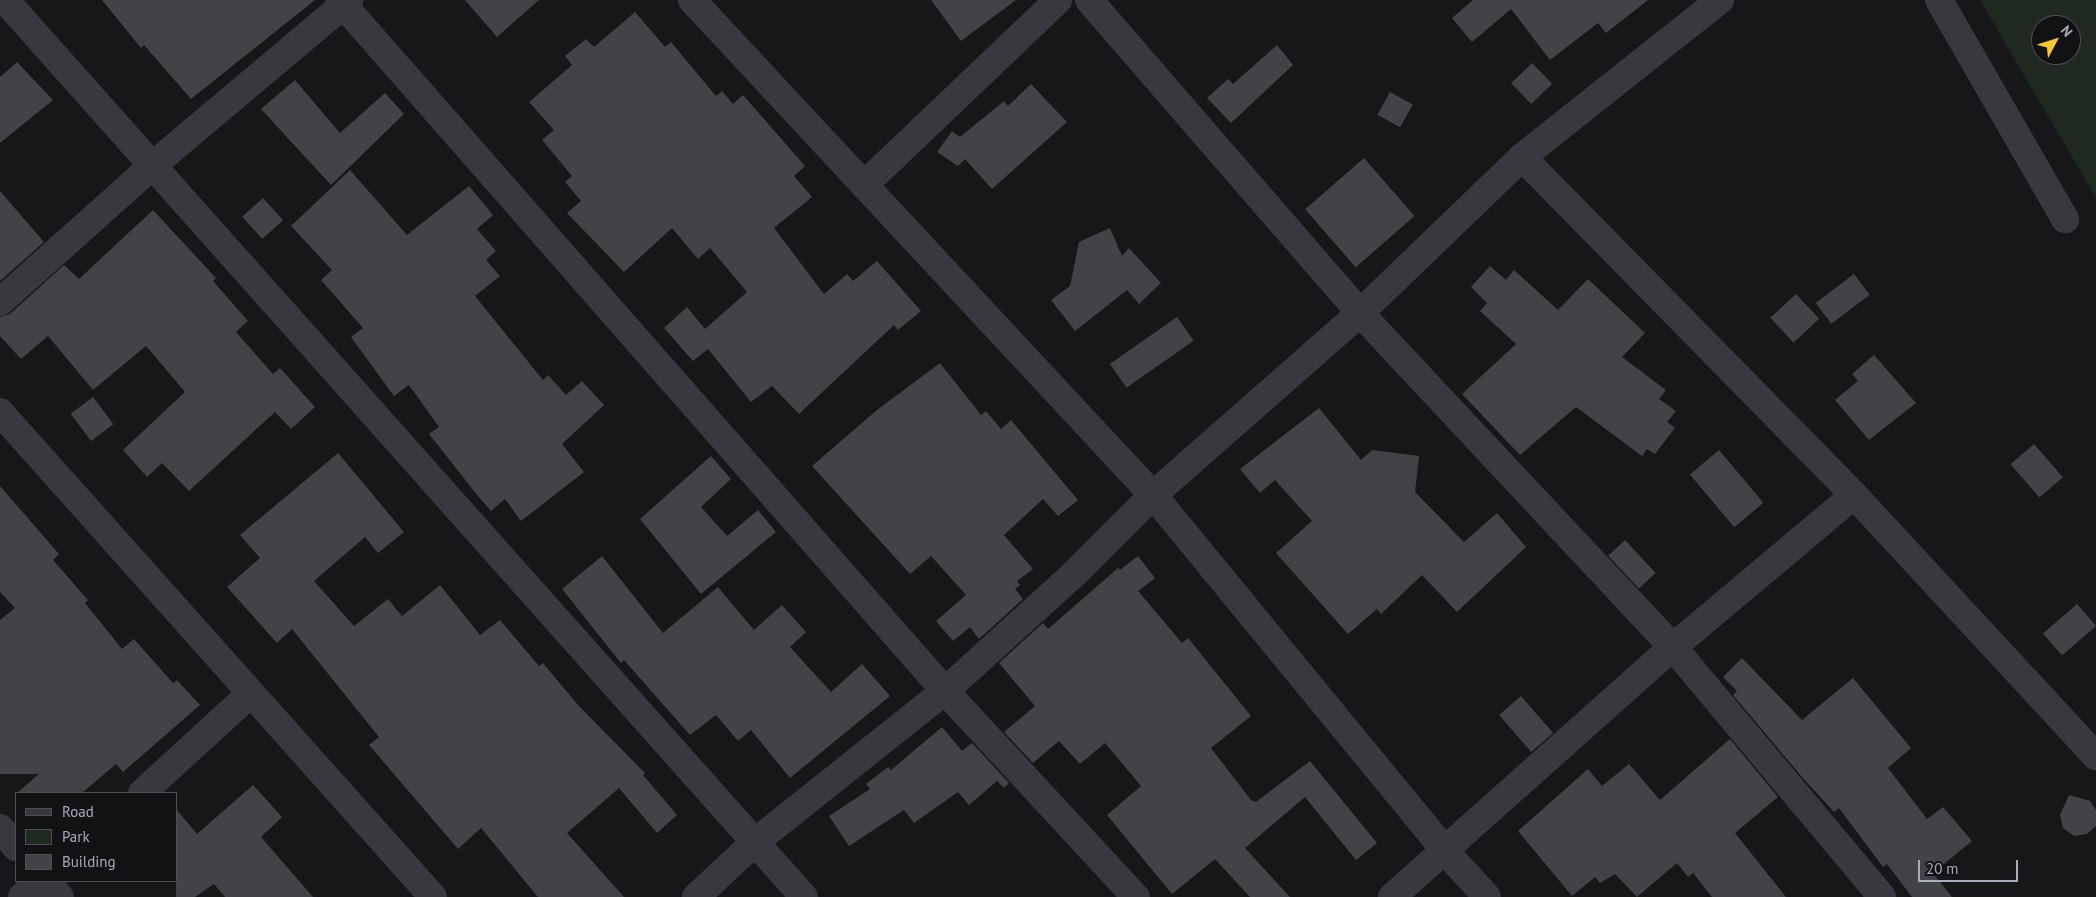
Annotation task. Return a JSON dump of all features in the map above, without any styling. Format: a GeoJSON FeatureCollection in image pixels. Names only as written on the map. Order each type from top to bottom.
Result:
{"type":"FeatureCollection","features":[{"type":"Feature","properties":{"kind":"street"},"geometry":{"type":"LineString","coordinates":[[5,0],[804,897]]}},
{"type":"Feature","properties":{"kind":"street"},"geometry":{"type":"LineString","coordinates":[[692,0],[1153,495],[1445,851],[1488,897]]}},
{"type":"Feature","properties":{"kind":"street"},"geometry":{"type":"LineString","coordinates":[[864,185],[1058,0]]}},
{"type":"Feature","properties":{"kind":"street"},"geometry":{"type":"LineString","coordinates":[[1089,0],[1360,313],[1672,648],[1882,897]]}},
{"type":"Feature","properties":{"kind":"street"},"geometry":{"type":"LineString","coordinates":[[696,897],[755,842],[944,691],[1074,574],[1153,495],[1360,313],[1522,157],[1720,0]]}},
{"type":"Feature","properties":{"kind":"street"},"geometry":{"type":"LineString","coordinates":[[1939,0],[2065,219]]}},
{"type":"Feature","properties":{"kind":"street"},"geometry":{"type":"LineString","coordinates":[[0,302],[152,166],[344,1],[944,691],[1136,897]]}},
{"type":"Feature","properties":{"kind":"street"},"geometry":{"type":"LineString","coordinates":[[1522,157],[1854,495],[2096,756]]}},
{"type":"Feature","properties":{"kind":"street"},"geometry":{"type":"LineString","coordinates":[[0,412],[432,897]]}},
{"type":"Feature","properties":{"kind":"street"},"geometry":{"type":"LineString","coordinates":[[1392,897],[1672,648],[1854,495]]}},
{"type":"Feature","properties":{"kind":"street"},"geometry":{"type":"LineString","coordinates":[[143,792],[250,694]]}},
{"type":"Feature","properties":{"kind":"street"},"geometry":{"type":"LineString","coordinates":[[0,828],[15,846]]}},
{"type":"Feature","properties":{"kind":"street"},"geometry":{"type":"LineString","coordinates":[[22,897],[37,882]]}},
{"type":"Feature","properties":{"kind":"street"},"geometry":{"type":"LineString","coordinates":[[47,882],[60,897]]}},
{"type":"Feature","properties":{"kind":"green space"},"geometry":{"type":"Polygon","coordinates":[[[1980,0],[2096,0],[2096,198],[1980,0]]]}},
{"type":"Feature","properties":{"kind":"building"},"geometry":{"type":"Polygon","coordinates":[[[102,0],[315,0],[191,99],[144,45],[141,48],[102,0]]]}},
{"type":"Feature","properties":{"kind":"building"},"geometry":{"type":"Polygon","coordinates":[[[465,0],[539,0],[497,37],[465,0]]]}},
{"type":"Feature","properties":{"kind":"building"},"geometry":{"type":"Polygon","coordinates":[[[931,0],[1016,0],[961,41],[931,0]]]}},
{"type":"Feature","properties":{"kind":"building"},"geometry":{"type":"Polygon","coordinates":[[[1473,0],[1648,0],[1606,33],[1598,23],[1550,60],[1511,9],[1472,42],[1452,18],[1473,0]]]}},
{"type":"Feature","properties":{"kind":"building"},"geometry":{"type":"Polygon","coordinates":[[[635,12],[665,47],[671,42],[716,96],[722,91],[733,104],[743,95],[805,166],[794,176],[812,197],[774,228],[824,294],[847,274],[853,281],[877,261],[921,311],[898,330],[894,325],[799,414],[772,386],[751,402],[708,349],[693,361],[664,328],[687,307],[705,329],[747,292],[710,248],[698,259],[672,228],[624,272],[567,213],[581,201],[565,182],[572,176],[542,140],[554,130],[529,102],[572,65],[565,56],[586,39],[594,47],[635,12]]]}},
{"type":"Feature","properties":{"kind":"building"},"geometry":{"type":"Polygon","coordinates":[[[1277,45],[1293,65],[1231,123],[1207,98],[1228,79],[1233,84],[1277,45]]]}},
{"type":"Feature","properties":{"kind":"building"},"geometry":{"type":"Polygon","coordinates":[[[17,62],[53,100],[0,143],[0,77],[17,62]]]}},
{"type":"Feature","properties":{"kind":"building"},"geometry":{"type":"Polygon","coordinates":[[[1532,63],[1552,84],[1531,104],[1511,83],[1532,63]]]}},
{"type":"Feature","properties":{"kind":"building"},"geometry":{"type":"Polygon","coordinates":[[[295,80],[340,133],[385,93],[404,114],[331,185],[261,109],[295,80]]]}},
{"type":"Feature","properties":{"kind":"building"},"geometry":{"type":"Polygon","coordinates":[[[1031,84],[1067,122],[992,189],[965,159],[958,166],[937,152],[952,131],[960,137],[1004,101],[1008,106],[1031,84]]]}},
{"type":"Feature","properties":{"kind":"building"},"geometry":{"type":"Polygon","coordinates":[[[1390,92],[1413,105],[1400,127],[1377,115],[1390,92]]]}},
{"type":"Feature","properties":{"kind":"building"},"geometry":{"type":"Polygon","coordinates":[[[1364,158],[1415,216],[1356,267],[1305,209],[1364,158]]]}},
{"type":"Feature","properties":{"kind":"building"},"geometry":{"type":"Polygon","coordinates":[[[350,170],[407,235],[469,186],[493,215],[477,229],[496,251],[486,260],[500,276],[475,296],[543,380],[548,375],[566,395],[582,381],[604,405],[562,444],[584,472],[521,521],[505,499],[491,511],[478,496],[429,434],[439,427],[409,385],[394,396],[351,337],[363,328],[321,280],[332,270],[291,226],[350,170]]]}},
{"type":"Feature","properties":{"kind":"building"},"geometry":{"type":"Polygon","coordinates":[[[0,191],[44,242],[0,281],[0,191]]]}},
{"type":"Feature","properties":{"kind":"building"},"geometry":{"type":"Polygon","coordinates":[[[263,198],[283,220],[262,239],[242,217],[263,198]]]}},
{"type":"Feature","properties":{"kind":"building"},"geometry":{"type":"Polygon","coordinates":[[[153,210],[216,278],[213,281],[248,321],[236,332],[273,374],[280,368],[315,407],[291,429],[275,412],[189,491],[162,463],[147,477],[123,450],[185,392],[146,346],[93,390],[48,336],[21,359],[0,336],[0,317],[10,314],[64,265],[79,279],[153,210]]]}},
{"type":"Feature","properties":{"kind":"building"},"geometry":{"type":"Polygon","coordinates":[[[1110,228],[1122,256],[1129,248],[1161,283],[1139,304],[1127,290],[1075,331],[1051,300],[1070,286],[1079,242],[1110,228]]]}},
{"type":"Feature","properties":{"kind":"building"},"geometry":{"type":"Polygon","coordinates":[[[1490,266],[1506,280],[1514,270],[1558,310],[1588,279],[1645,333],[1622,357],[1666,390],[1659,399],[1676,411],[1667,422],[1675,428],[1655,454],[1647,449],[1642,456],[1576,407],[1520,455],[1462,394],[1516,344],[1480,311],[1487,303],[1471,287],[1490,266]]]}},
{"type":"Feature","properties":{"kind":"building"},"geometry":{"type":"Polygon","coordinates":[[[1854,274],[1870,295],[1831,324],[1816,303],[1854,274]]]}},
{"type":"Feature","properties":{"kind":"building"},"geometry":{"type":"Polygon","coordinates":[[[1796,294],[1819,319],[1794,343],[1770,318],[1796,294]]]}},
{"type":"Feature","properties":{"kind":"building"},"geometry":{"type":"Polygon","coordinates":[[[1177,317],[1194,341],[1126,388],[1110,364],[1177,317]]]}},
{"type":"Feature","properties":{"kind":"building"},"geometry":{"type":"Polygon","coordinates":[[[1874,355],[1916,403],[1869,440],[1835,400],[1858,381],[1852,374],[1874,355]]]}},
{"type":"Feature","properties":{"kind":"building"},"geometry":{"type":"Polygon","coordinates":[[[940,363],[981,415],[986,411],[1001,429],[1011,420],[1078,500],[1058,516],[1043,499],[1004,535],[1033,569],[1017,581],[1020,585],[1015,589],[1023,599],[979,639],[970,627],[953,641],[936,621],[966,595],[931,556],[910,574],[812,466],[877,410],[940,363]]]}},
{"type":"Feature","properties":{"kind":"building"},"geometry":{"type":"Polygon","coordinates":[[[93,397],[113,424],[91,441],[71,414],[93,397]]]}},
{"type":"Feature","properties":{"kind":"building"},"geometry":{"type":"Polygon","coordinates":[[[1319,408],[1361,460],[1372,450],[1419,456],[1415,492],[1464,542],[1497,513],[1526,547],[1457,612],[1422,575],[1381,614],[1377,609],[1348,634],[1276,553],[1312,521],[1275,480],[1260,493],[1240,469],[1319,408]]]}},
{"type":"Feature","properties":{"kind":"building"},"geometry":{"type":"Polygon","coordinates":[[[2034,444],[2063,477],[2039,498],[2011,464],[2034,444]]]}},
{"type":"Feature","properties":{"kind":"building"},"geometry":{"type":"Polygon","coordinates":[[[1719,450],[1763,503],[1734,527],[1690,474],[1719,450]]]}},
{"type":"Feature","properties":{"kind":"building"},"geometry":{"type":"Polygon","coordinates":[[[338,453],[404,532],[378,553],[365,537],[314,581],[354,626],[388,599],[402,616],[440,585],[480,635],[500,620],[539,666],[543,663],[578,705],[645,773],[643,775],[677,815],[657,833],[619,788],[567,833],[624,897],[538,897],[481,828],[458,849],[369,745],[379,737],[292,629],[277,643],[227,587],[260,558],[240,535],[338,453]]]}},
{"type":"Feature","properties":{"kind":"building"},"geometry":{"type":"Polygon","coordinates":[[[711,456],[731,479],[701,507],[727,536],[758,510],[776,532],[701,594],[640,519],[711,456]]]}},
{"type":"Feature","properties":{"kind":"building"},"geometry":{"type":"Polygon","coordinates":[[[0,486],[59,554],[53,560],[88,600],[85,603],[122,649],[134,639],[173,683],[177,680],[200,705],[123,772],[116,764],[83,792],[18,792],[39,774],[0,774],[0,620],[15,608],[0,592],[0,486]]]}},
{"type":"Feature","properties":{"kind":"building"},"geometry":{"type":"Polygon","coordinates":[[[1625,540],[1656,573],[1639,589],[1608,556],[1625,540]]]}},
{"type":"Feature","properties":{"kind":"building"},"geometry":{"type":"Polygon","coordinates":[[[602,556],[663,633],[718,587],[754,630],[782,605],[806,632],[790,647],[831,692],[862,664],[890,696],[790,778],[751,730],[738,741],[716,715],[690,735],[624,660],[621,663],[562,589],[602,556]]]}},
{"type":"Feature","properties":{"kind":"building"},"geometry":{"type":"Polygon","coordinates":[[[1138,556],[1155,578],[1138,591],[1182,643],[1188,638],[1251,716],[1211,748],[1251,800],[1256,802],[1310,761],[1377,843],[1356,860],[1305,797],[1245,848],[1290,897],[1250,897],[1215,859],[1172,894],[1107,815],[1141,786],[1105,743],[1080,764],[1059,741],[1033,763],[1004,732],[1035,706],[999,663],[1043,623],[1048,629],[1118,568],[1120,570],[1138,556]]]}},
{"type":"Feature","properties":{"kind":"building"},"geometry":{"type":"Polygon","coordinates":[[[2077,604],[2096,626],[2062,655],[2043,634],[2077,604]]]}},
{"type":"Feature","properties":{"kind":"building"},"geometry":{"type":"Polygon","coordinates":[[[1742,658],[1802,720],[1853,678],[1911,748],[1888,768],[1927,819],[1943,807],[1972,841],[1933,873],[1952,897],[1912,897],[1887,864],[1883,867],[1839,808],[1834,812],[1802,777],[1733,695],[1737,691],[1723,677],[1742,658]]]}},
{"type":"Feature","properties":{"kind":"building"},"geometry":{"type":"Polygon","coordinates":[[[1521,696],[1553,733],[1531,752],[1499,715],[1521,696]]]}},
{"type":"Feature","properties":{"kind":"building"},"geometry":{"type":"Polygon","coordinates":[[[942,727],[962,751],[972,743],[1009,783],[1004,788],[997,781],[969,805],[958,792],[914,823],[904,810],[849,846],[829,816],[870,789],[866,784],[888,767],[891,770],[942,727]]]}},
{"type":"Feature","properties":{"kind":"building"},"geometry":{"type":"Polygon","coordinates":[[[1730,739],[1778,797],[1735,833],[1786,897],[1712,897],[1693,873],[1688,877],[1677,863],[1637,897],[1615,874],[1600,883],[1595,877],[1572,896],[1518,831],[1588,769],[1602,786],[1629,764],[1660,800],[1730,739]]]}},
{"type":"Feature","properties":{"kind":"building"},"geometry":{"type":"Polygon","coordinates":[[[253,785],[282,817],[261,837],[313,897],[225,897],[214,884],[195,897],[176,897],[176,882],[178,882],[178,811],[197,834],[253,785]]]}},
{"type":"Feature","properties":{"kind":"building"},"geometry":{"type":"Polygon","coordinates":[[[2069,795],[2090,801],[2096,810],[2096,826],[2087,834],[2074,836],[2063,828],[2060,815],[2069,795]]]}}]}
